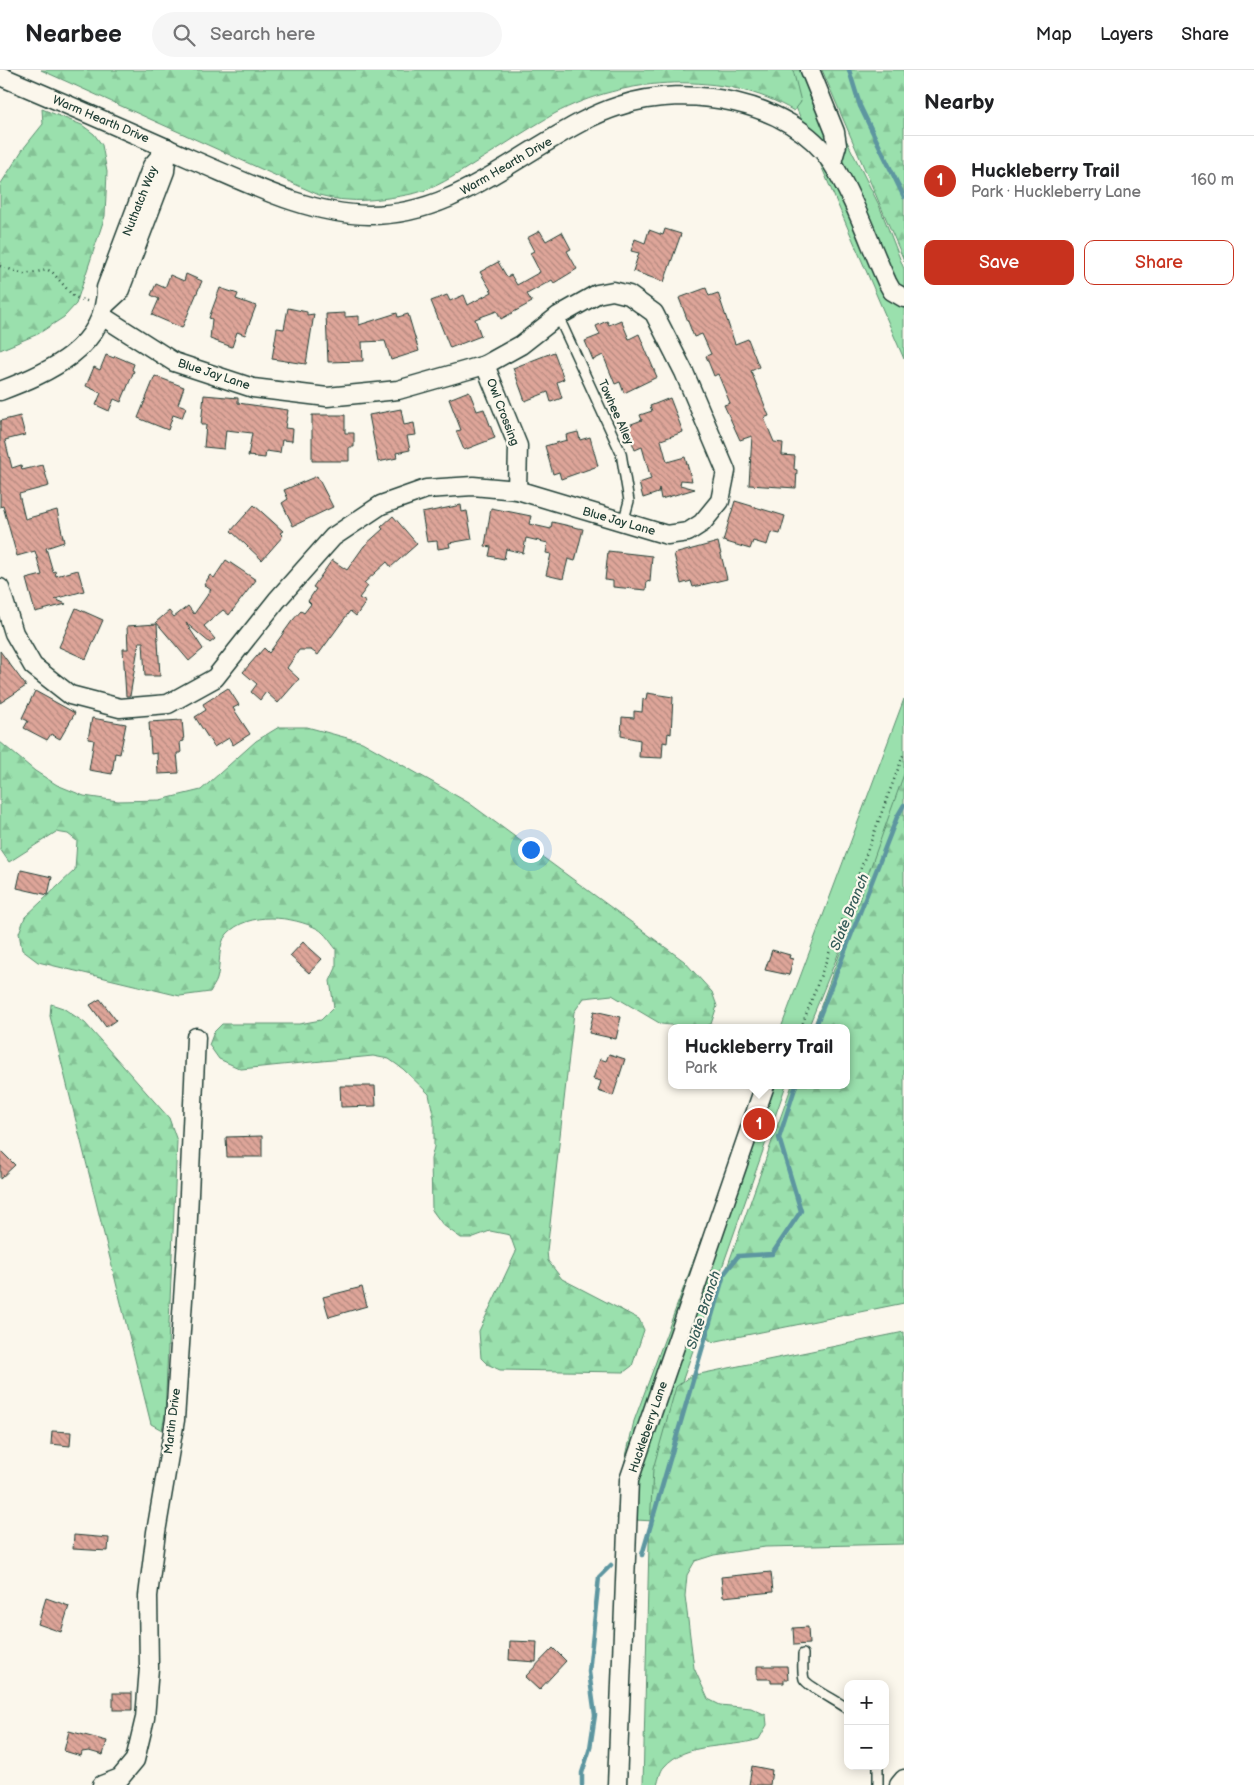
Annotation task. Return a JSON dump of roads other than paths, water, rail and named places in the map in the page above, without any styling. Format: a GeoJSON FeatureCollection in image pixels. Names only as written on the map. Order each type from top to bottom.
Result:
{"type":"FeatureCollection","features":[{"type":"Feature","properties":{"kind":"street"},"geometry":{"type":"LineString","coordinates":[[810,70],[835,132],[837,145],[832,162]]}},
{"type":"Feature","properties":{"kind":"street","name":"Warm Hearth Drive"},"geometry":{"type":"LineString","coordinates":[[0,76],[281,197],[340,213],[396,213],[425,207],[468,190],[580,122],[620,105],[655,98],[701,96],[733,101],[764,111],[792,126],[814,143],[832,162],[887,282],[892,291],[903,298]]}},
{"type":"Feature","properties":{"kind":"street","name":"Nuthatch Way"},"geometry":{"type":"LineString","coordinates":[[0,391],[31,379],[70,359],[86,340],[104,310],[106,288],[152,166],[166,148]]}},
{"type":"Feature","properties":{"kind":"street","name":"Blue Jay Lane"},"geometry":{"type":"LineString","coordinates":[[0,588],[14,633],[33,666],[70,695],[120,708],[168,704],[215,678],[276,600],[333,537],[381,505],[426,489],[473,486],[517,490],[667,535],[688,532],[702,523],[720,501],[726,471],[684,372],[654,313],[629,295],[613,291],[597,294],[558,316],[521,345],[485,365],[398,390],[327,397],[262,389],[174,362],[104,310]]}},
{"type":"Feature","properties":{"kind":"street","name":"Owl Crossing"},"geometry":{"type":"LineString","coordinates":[[485,365],[518,446],[517,490]]}},
{"type":"Feature","properties":{"kind":"street","name":"Martin Drive"},"geometry":{"type":"LineString","coordinates":[[102,1785],[120,1778],[135,1760],[144,1718],[149,1668],[148,1596],[156,1532],[175,1420],[187,1239],[196,1037]]}},
{"type":"Feature","properties":{"kind":"street","name":"Huckleberry Lane"},"geometry":{"type":"LineString","coordinates":[[617,1785],[629,1480],[765,1089]]}},
{"type":"Feature","properties":{"kind":"street"},"geometry":{"type":"LineString","coordinates":[[899,1785],[904,1779]]}},
{"type":"Feature","properties":{"kind":"lane","name":"Towhee Alley"},"geometry":{"type":"LineString","coordinates":[[558,316],[621,453],[629,501],[622,523]]}},
{"type":"Feature","properties":{"kind":"lane"},"geometry":{"type":"LineString","coordinates":[[802,1654],[804,1679],[808,1685],[828,1694],[844,1706]]}},
{"type":"Feature","properties":{"kind":"lane"},"geometry":{"type":"LineString","coordinates":[[878,1770],[878,1785]]}},
{"type":"Feature","properties":{"kind":"waterway","name":"Slate Branch"},"geometry":{"type":"LineString","coordinates":[[849,70],[860,106],[904,197]]}},
{"type":"Feature","properties":{"kind":"waterway","name":"Slate Branch"},"geometry":{"type":"LineString","coordinates":[[817,1024],[897,817],[904,805]]}},
{"type":"Feature","properties":{"kind":"waterway","name":"Slate Branch"},"geometry":{"type":"LineString","coordinates":[[642,1555],[724,1274],[738,1256],[772,1254],[801,1211],[779,1138],[795,1089]]}},
{"type":"Feature","properties":{"kind":"waterway","name":"Slate Branch"},"geometry":{"type":"LineString","coordinates":[[582,1785],[582,1773],[590,1748],[595,1715],[589,1672],[599,1577],[611,1565]]}},
{"type":"Feature","properties":{"kind":"place","name":"Huckleberry Trail"},"geometry":{"type":"Point","coordinates":[759,1124]}}]}
